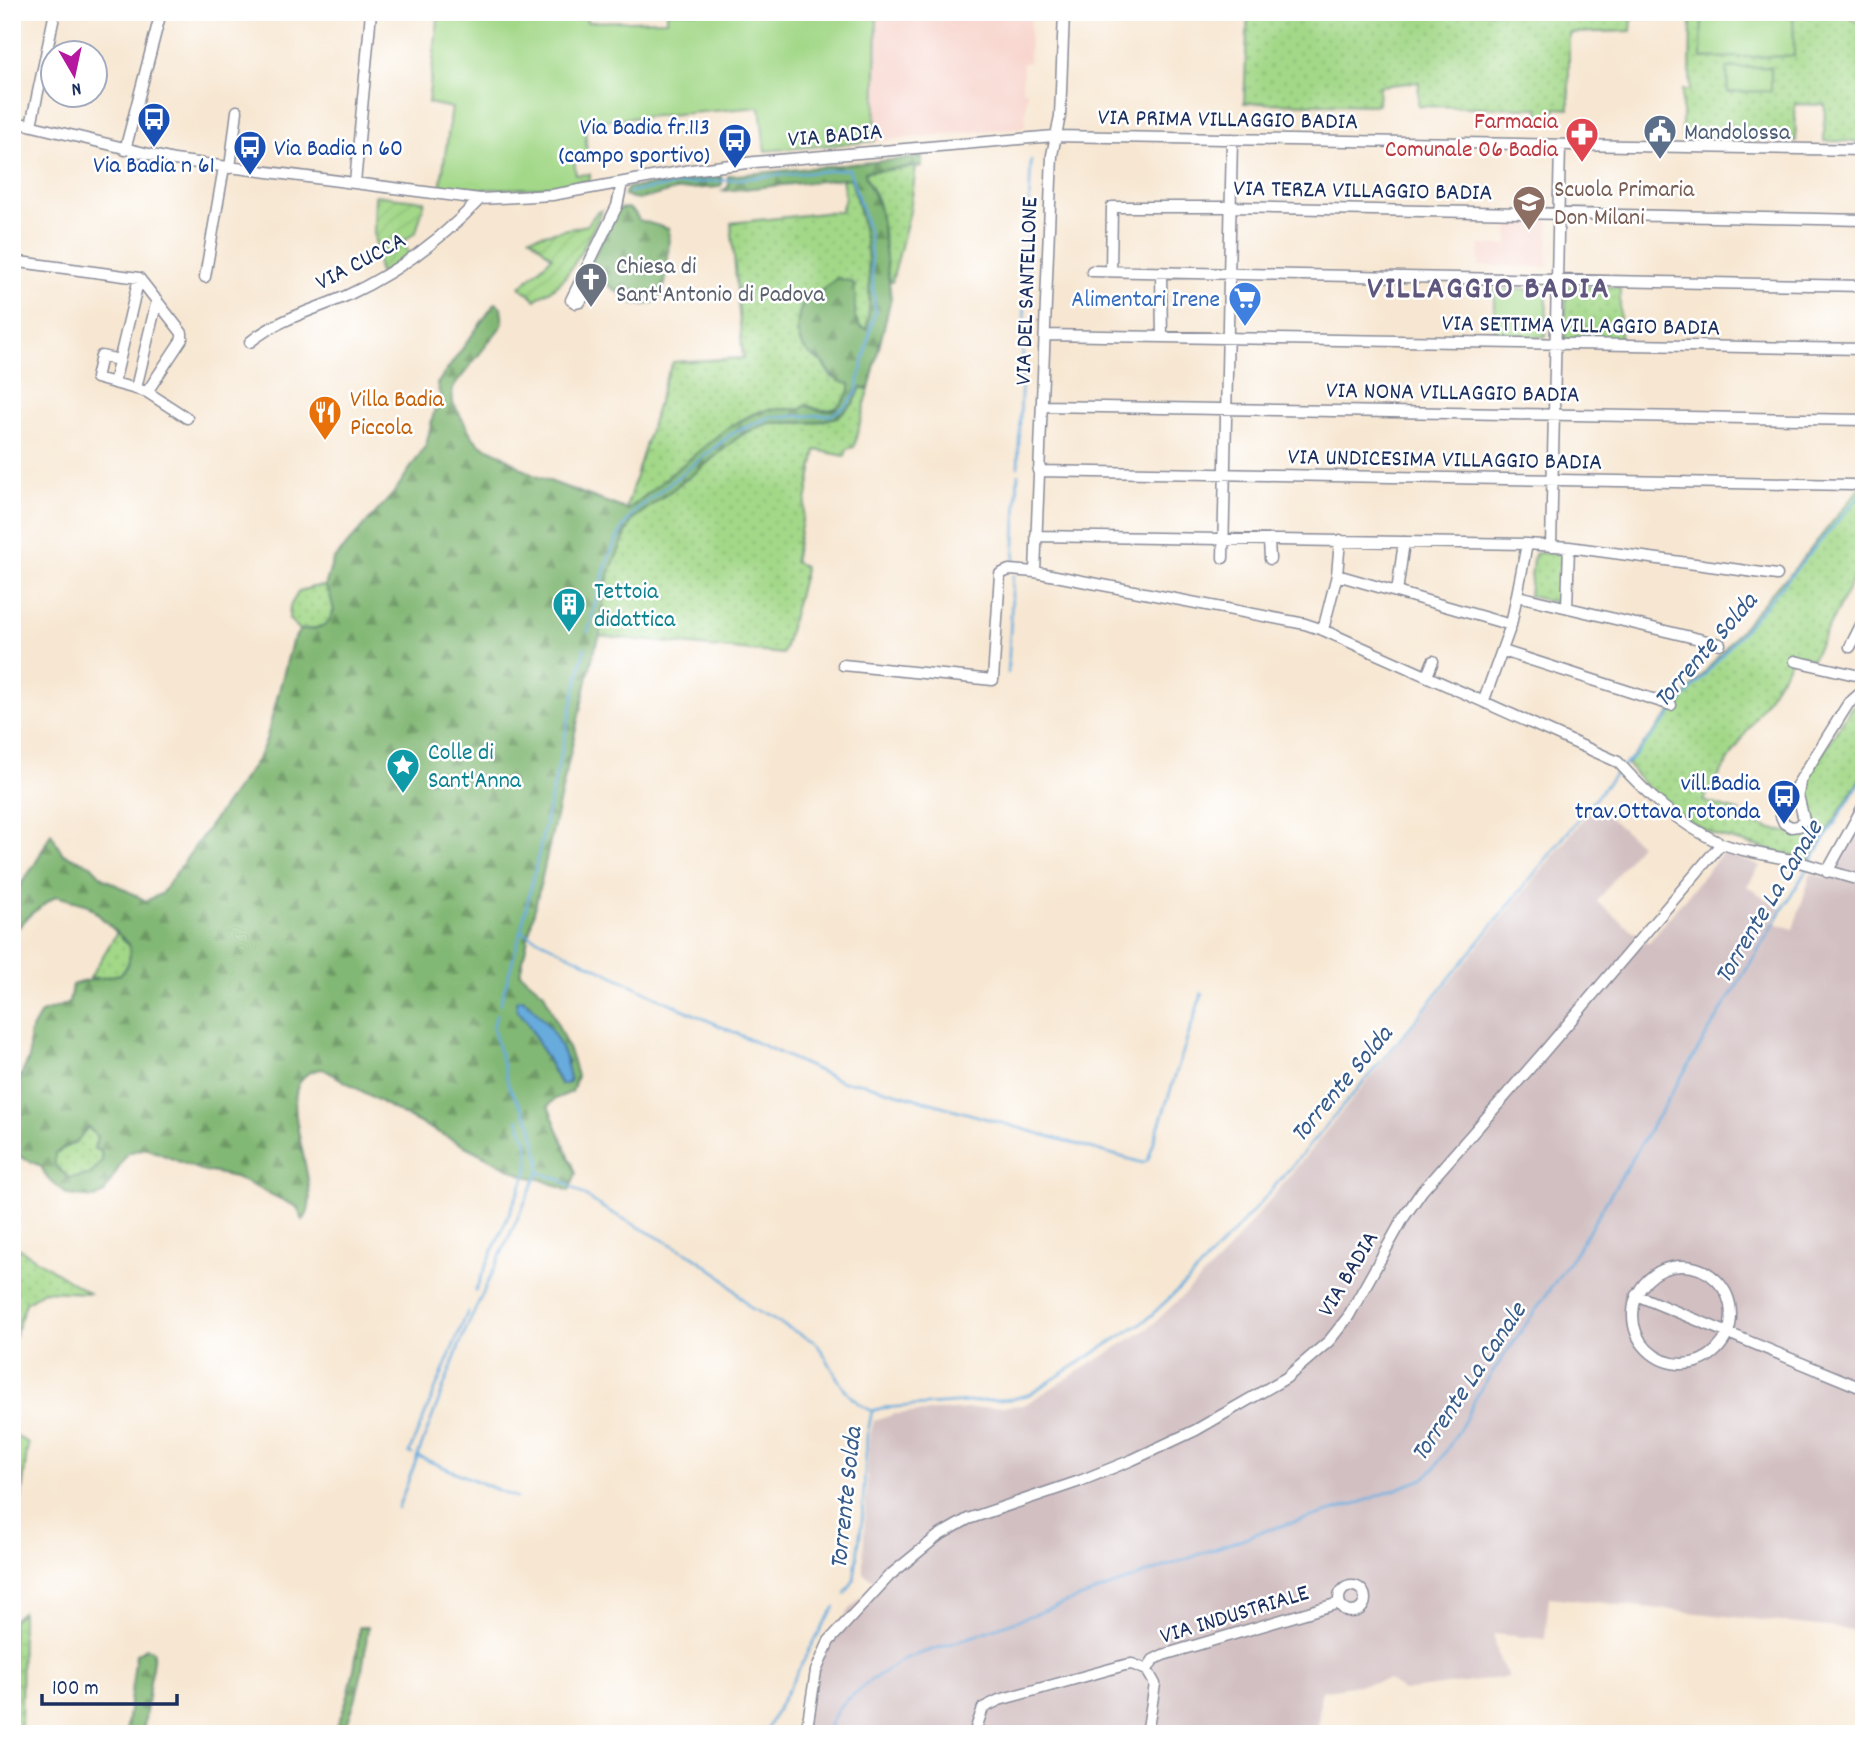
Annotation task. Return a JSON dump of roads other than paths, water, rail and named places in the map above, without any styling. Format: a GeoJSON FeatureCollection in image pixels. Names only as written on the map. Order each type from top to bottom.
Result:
{"type":"FeatureCollection","features":[{"type":"Feature","properties":{"kind":"street"},"geometry":{"type":"LineString","coordinates":[[31,125],[55,12]]}},
{"type":"Feature","properties":{"kind":"street"},"geometry":{"type":"LineString","coordinates":[[125,150],[161,12]]}},
{"type":"Feature","properties":{"kind":"street"},"geometry":{"type":"LineString","coordinates":[[355,183],[371,12]]}},
{"type":"Feature","properties":{"kind":"street","name":"VIA DEL SANTELLONE"},"geometry":{"type":"LineString","coordinates":[[1035,572],[1054,136],[1060,116],[1064,12]]}},
{"type":"Feature","properties":{"kind":"street"},"geometry":{"type":"LineString","coordinates":[[205,276],[237,111]]}},
{"type":"Feature","properties":{"kind":"street","name":"VIA BADIA"},"geometry":{"type":"LineString","coordinates":[[12,121],[174,160],[480,199],[552,195],[691,170],[755,162],[1054,136]]}},
{"type":"Feature","properties":{"kind":"street","name":"VIA PRIMA VILLAGGIO BADIA"},"geometry":{"type":"LineString","coordinates":[[1054,136],[1864,150]]}},
{"type":"Feature","properties":{"kind":"street"},"geometry":{"type":"LineString","coordinates":[[1223,558],[1232,139]]}},
{"type":"Feature","properties":{"kind":"street"},"geometry":{"type":"LineString","coordinates":[[1550,546],[1560,145]]}},
{"type":"Feature","properties":{"kind":"street"},"geometry":{"type":"LineString","coordinates":[[589,288],[580,302],[572,301],[571,296],[617,206],[622,183]]}},
{"type":"Feature","properties":{"kind":"street","name":"VIA CUCCA"},"geometry":{"type":"LineString","coordinates":[[250,342],[291,318],[367,285],[421,252],[451,228],[480,199]]}},
{"type":"Feature","properties":{"kind":"street","name":"VIA TERZA VILLAGGIO BADIA"},"geometry":{"type":"LineString","coordinates":[[1111,271],[1112,207],[1864,220]]}},
{"type":"Feature","properties":{"kind":"street"},"geometry":{"type":"LineString","coordinates":[[12,261],[139,278],[182,333],[182,339],[147,392]]}},
{"type":"Feature","properties":{"kind":"street"},"geometry":{"type":"LineString","coordinates":[[1092,271],[1864,286]]}},
{"type":"Feature","properties":{"kind":"street"},"geometry":{"type":"LineString","coordinates":[[1161,272],[1162,337]]}},
{"type":"Feature","properties":{"kind":"street"},"geometry":{"type":"LineString","coordinates":[[114,383],[139,278]]}},
{"type":"Feature","properties":{"kind":"street"},"geometry":{"type":"LineString","coordinates":[[136,388],[157,300]]}},
{"type":"Feature","properties":{"kind":"street","name":"VIA SETTIMA VILLAGGIO BADIA"},"geometry":{"type":"LineString","coordinates":[[1045,335],[1864,349]]}},
{"type":"Feature","properties":{"kind":"street"},"geometry":{"type":"LineString","coordinates":[[119,360],[101,356],[96,378],[147,392],[187,418]]}},
{"type":"Feature","properties":{"kind":"street","name":"VIA NONA VILLAGGIO BADIA"},"geometry":{"type":"LineString","coordinates":[[1042,406],[1864,420]]}},
{"type":"Feature","properties":{"kind":"street","name":"VIA UNDICESIMA VILLAGGIO BADIA"},"geometry":{"type":"LineString","coordinates":[[1038,471],[1852,485]]}},
{"type":"Feature","properties":{"kind":"street"},"geometry":{"type":"LineString","coordinates":[[1037,536],[1527,544],[1569,547],[1777,575]]}},
{"type":"Feature","properties":{"kind":"street"},"geometry":{"type":"LineString","coordinates":[[1323,631],[1337,575],[1340,540]]}},
{"type":"Feature","properties":{"kind":"street"},"geometry":{"type":"LineString","coordinates":[[1269,541],[1270,559]]}},
{"type":"Feature","properties":{"kind":"street"},"geometry":{"type":"LineString","coordinates":[[1396,592],[1404,542]]}},
{"type":"Feature","properties":{"kind":"street"},"geometry":{"type":"LineString","coordinates":[[1484,700],[1511,625],[1527,544]]}},
{"type":"Feature","properties":{"kind":"street"},"geometry":{"type":"LineString","coordinates":[[1567,607],[1569,547]]}},
{"type":"Feature","properties":{"kind":"street"},"geometry":{"type":"LineString","coordinates":[[843,665],[992,681],[1000,574],[1009,570],[1035,572],[1305,624],[1484,700],[1618,762],[1661,806],[1721,844],[1864,881]]}},
{"type":"Feature","properties":{"kind":"street"},"geometry":{"type":"LineString","coordinates":[[1337,575],[1511,625]]}},
{"type":"Feature","properties":{"kind":"street"},"geometry":{"type":"LineString","coordinates":[[1518,596],[1720,644]]}},
{"type":"Feature","properties":{"kind":"street"},"geometry":{"type":"LineString","coordinates":[[1850,646],[1864,619]]}},
{"type":"Feature","properties":{"kind":"street"},"geometry":{"type":"LineString","coordinates":[[1503,651],[1671,705]]}},
{"type":"Feature","properties":{"kind":"street"},"geometry":{"type":"LineString","coordinates":[[1427,676],[1433,661]]}},
{"type":"Feature","properties":{"kind":"street"},"geometry":{"type":"LineString","coordinates":[[1795,662],[1864,677]]}},
{"type":"Feature","properties":{"kind":"street"},"geometry":{"type":"LineString","coordinates":[[1800,782],[1798,791],[1804,820],[1795,827],[1787,826],[1782,820],[1789,797],[1848,704],[1864,690]]}},
{"type":"Feature","properties":{"kind":"street"},"geometry":{"type":"LineString","coordinates":[[1784,808],[1794,804],[1802,808]]}},
{"type":"Feature","properties":{"kind":"street"},"geometry":{"type":"LineString","coordinates":[[1827,872],[1864,805]]}},
{"type":"Feature","properties":{"kind":"street","name":"VIA BADIA"},"geometry":{"type":"LineString","coordinates":[[806,1734],[816,1671],[829,1642],[889,1576],[939,1536],[968,1519],[1080,1481],[1196,1430],[1286,1378],[1329,1341],[1348,1317],[1404,1217],[1422,1191],[1721,844]]}},
{"type":"Feature","properties":{"kind":"street"},"geometry":{"type":"LineString","coordinates":[[1676,1266],[1693,1267],[1709,1274],[1721,1286],[1729,1301],[1731,1317],[1727,1334],[1719,1347],[1700,1360],[1677,1364],[1662,1361],[1649,1352],[1639,1340],[1633,1318],[1636,1295],[1646,1281],[1660,1271],[1676,1266]]}},
{"type":"Feature","properties":{"kind":"street"},"geometry":{"type":"LineString","coordinates":[[1636,1295],[1864,1389]]}},
{"type":"Feature","properties":{"kind":"street","name":"VIA INDUSTRIALE"},"geometry":{"type":"LineString","coordinates":[[1147,1670],[1153,1660],[1163,1655],[1339,1603]]}},
{"type":"Feature","properties":{"kind":"street","name":"VIA INDUSTRIALE"},"geometry":{"type":"LineString","coordinates":[[974,1734],[984,1708],[999,1700],[1132,1664],[1147,1670],[1154,1684],[1147,1734]]}},
{"type":"Feature","properties":{"kind":"water"},"geometry":{"type":"Polygon","coordinates":[[[523,999],[541,1016],[555,1036],[568,1069],[570,1081],[566,1084],[561,1084],[526,1020],[517,1009],[516,1001],[523,999]]]}},
{"type":"Feature","properties":{"kind":"waterway"},"geometry":{"type":"LineString","coordinates":[[1018,467],[1031,160]]}},
{"type":"Feature","properties":{"kind":"waterway"},"geometry":{"type":"LineString","coordinates":[[630,192],[683,184],[849,169]]}},
{"type":"Feature","properties":{"kind":"waterway"},"geometry":{"type":"LineString","coordinates":[[588,632],[612,550],[639,508],[733,433],[770,417],[831,415],[846,406],[856,394],[875,310],[869,232],[849,169]]}},
{"type":"Feature","properties":{"kind":"waterway"},"geometry":{"type":"LineString","coordinates":[[1014,565],[1018,474]]}},
{"type":"Feature","properties":{"kind":"waterway","name":"Torrente Solda"},"geometry":{"type":"LineString","coordinates":[[1624,765],[1633,758],[1864,491]]}},
{"type":"Feature","properties":{"kind":"waterway"},"geometry":{"type":"LineString","coordinates":[[1008,673],[1013,575]]}},
{"type":"Feature","properties":{"kind":"waterway"},"geometry":{"type":"LineString","coordinates":[[500,1005],[521,931],[585,647]]}},
{"type":"Feature","properties":{"kind":"waterway","name":"Torrente Solda"},"geometry":{"type":"LineString","coordinates":[[845,1594],[854,1580],[862,1520],[867,1436],[872,1411],[882,1408],[1013,1399],[1030,1394],[1146,1320],[1189,1280],[1256,1208],[1405,1033],[1619,769]]}},
{"type":"Feature","properties":{"kind":"waterway","name":"Torrente La Canale"},"geometry":{"type":"LineString","coordinates":[[1810,863],[1864,776]]}},
{"type":"Feature","properties":{"kind":"waterway","name":"Torrente La Canale"},"geometry":{"type":"LineString","coordinates":[[825,1734],[839,1707],[867,1683],[904,1659],[1261,1532],[1362,1502],[1423,1479],[1434,1469],[1464,1422],[1477,1395],[1577,1250],[1807,869]]}},
{"type":"Feature","properties":{"kind":"waterway"},"geometry":{"type":"LineString","coordinates":[[521,931],[663,1000],[843,1082],[861,1083],[1143,1163],[1148,1160],[1202,993]]}},
{"type":"Feature","properties":{"kind":"waterway"},"geometry":{"type":"LineString","coordinates":[[398,1508],[463,1336],[539,1172],[540,1161],[531,1123],[509,1087],[493,1028],[497,1013]]}},
{"type":"Feature","properties":{"kind":"waterway"},"geometry":{"type":"LineString","coordinates":[[475,1291],[527,1173],[527,1146],[518,1119]]}},
{"type":"Feature","properties":{"kind":"waterway"},"geometry":{"type":"LineString","coordinates":[[539,1172],[561,1180],[605,1209],[693,1256],[719,1274],[751,1308],[815,1342],[844,1389],[872,1411]]}},
{"type":"Feature","properties":{"kind":"waterway"},"geometry":{"type":"LineString","coordinates":[[412,1454],[409,1453],[468,1311]]}},
{"type":"Feature","properties":{"kind":"waterway"},"geometry":{"type":"LineString","coordinates":[[417,1456],[517,1498]]}},
{"type":"Feature","properties":{"kind":"waterway","name":"Torrente Solda"},"geometry":{"type":"LineString","coordinates":[[764,1734],[835,1607]]}},
{"type":"Feature","properties":{"kind":"place","name":"Via Badia n 61"},"geometry":{"type":"Point","coordinates":[154,149]}},
{"type":"Feature","properties":{"kind":"place","name":"Mandolossa"},"geometry":{"type":"Point","coordinates":[1660,161]}},
{"type":"Feature","properties":{"kind":"place","name":"Farmacia Comunale 06 Badia"},"geometry":{"type":"Point","coordinates":[1582,164]}},
{"type":"Feature","properties":{"kind":"place","name":"Via Badia fr.113 (campo sportivo)"},"geometry":{"type":"Point","coordinates":[735,170]}},
{"type":"Feature","properties":{"kind":"place","name":"Via Badia n 60"},"geometry":{"type":"Point","coordinates":[250,177]}},
{"type":"Feature","properties":{"kind":"place","name":"Scuola Primaria Don Milani"},"geometry":{"type":"Point","coordinates":[1529,232]}},
{"type":"Feature","properties":{"kind":"place","name":"Chiesa di Sant'Antonio di Padova"},"geometry":{"type":"Point","coordinates":[591,309]}},
{"type":"Feature","properties":{"kind":"place","name":"Alimentari Irene"},"geometry":{"type":"Point","coordinates":[1245,328]}},
{"type":"Feature","properties":{"kind":"place","name":"Villa Badia Piccola"},"geometry":{"type":"Point","coordinates":[325,442]}},
{"type":"Feature","properties":{"kind":"place","name":"Tettoia didattica"},"geometry":{"type":"Point","coordinates":[569,634]}},
{"type":"Feature","properties":{"kind":"place","name":"Colle di Sant'Anna"},"geometry":{"type":"Point","coordinates":[403,795]}},
{"type":"Feature","properties":{"kind":"place","name":"vill.Badia trav.Ottava rotonda"},"geometry":{"type":"Point","coordinates":[1784,826]}},
{"type":"Feature","properties":{"kind":"district","name":"VILLAGGIO BADIA"},"geometry":{"type":"Point","coordinates":[1489,286]}}]}
